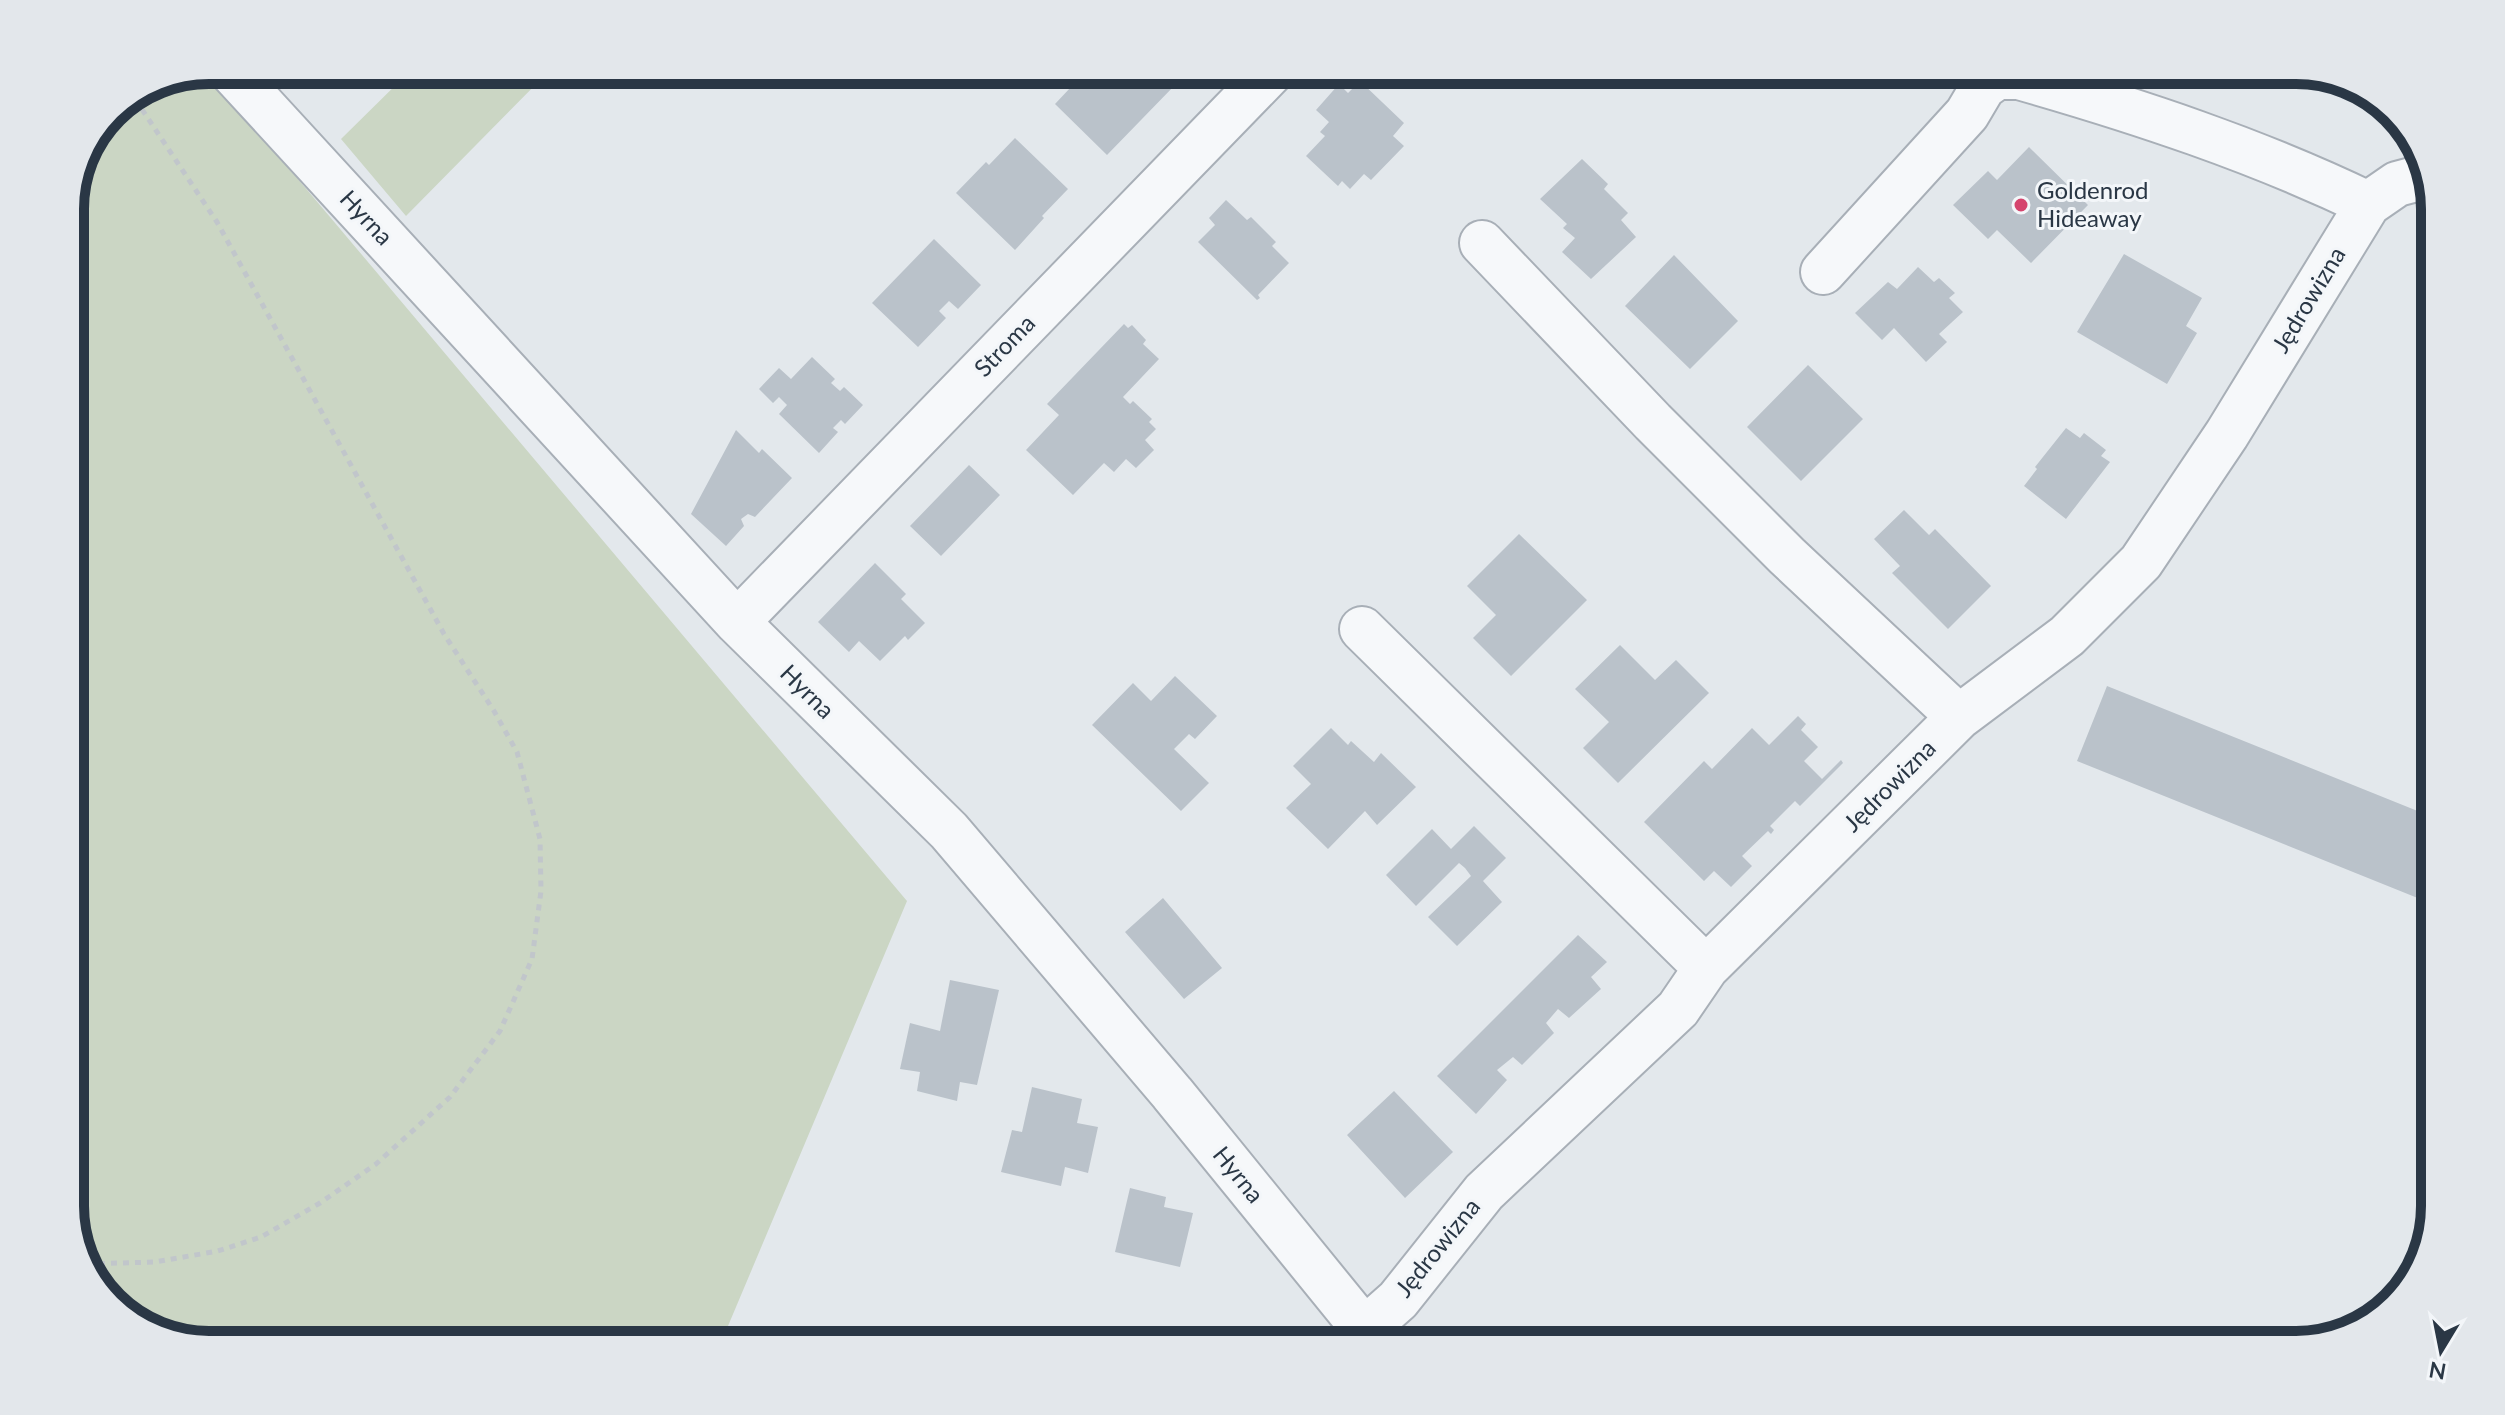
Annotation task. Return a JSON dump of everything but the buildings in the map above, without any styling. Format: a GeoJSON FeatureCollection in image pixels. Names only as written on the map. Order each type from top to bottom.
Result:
{"type":"FeatureCollection","features":[{"type":"Feature","properties":{"kind":"street","name":"Hyrna"},"geometry":{"type":"LineString","coordinates":[[243,84],[737,622],[949,831],[1172,1093],[1360,1331]]}},
{"type":"Feature","properties":{"kind":"street","name":"Stroma"},"geometry":{"type":"LineString","coordinates":[[737,622],[1259,84]]}},
{"type":"Feature","properties":{"kind":"street"},"geometry":{"type":"LineString","coordinates":[[1823,272],[1967,114],[1987,84]]}},
{"type":"Feature","properties":{"kind":"street"},"geometry":{"type":"LineString","coordinates":[[2044,84],[2210,138],[2302,172],[2368,204]]}},
{"type":"Feature","properties":{"kind":"street","name":"Jędrowizna"},"geometry":{"type":"LineString","coordinates":[[1374,1331],[1484,1192],[1678,1009],[1706,968],[1959,717],[2067,636],[2141,562],[2227,434],[2368,204],[2397,184],[2417,179]]}},
{"type":"Feature","properties":{"kind":"street"},"geometry":{"type":"LineString","coordinates":[[1482,243],[1653,422],[1787,556],[1959,717]]}},
{"type":"Feature","properties":{"kind":"street"},"geometry":{"type":"LineString","coordinates":[[1362,629],[1706,968]]}},
{"type":"Feature","properties":{"kind":"path"},"geometry":{"type":"LineString","coordinates":[[98,1264],[155,1262],[218,1251],[261,1237],[320,1203],[376,1164],[450,1097],[500,1031],[532,959],[541,891],[540,839],[517,752],[444,634],[217,222],[139,105]]}},
{"type":"Feature","properties":{"kind":"green space"},"geometry":{"type":"Polygon","coordinates":[[[218,84],[907,901],[726,1331],[192,1330],[161,1322],[126,1300],[115,1289],[97,1261],[86,1231],[84,1214],[84,201],[88,176],[97,154],[126,115],[161,93],[184,86],[218,84]]]}},
{"type":"Feature","properties":{"kind":"green space"},"geometry":{"type":"Polygon","coordinates":[[[397,84],[536,84],[406,216],[341,139],[397,84]]]}},
{"type":"Feature","properties":{"kind":"place","name":"Goldenrod Hideaway"},"geometry":{"type":"Point","coordinates":[2021,205]}}]}
